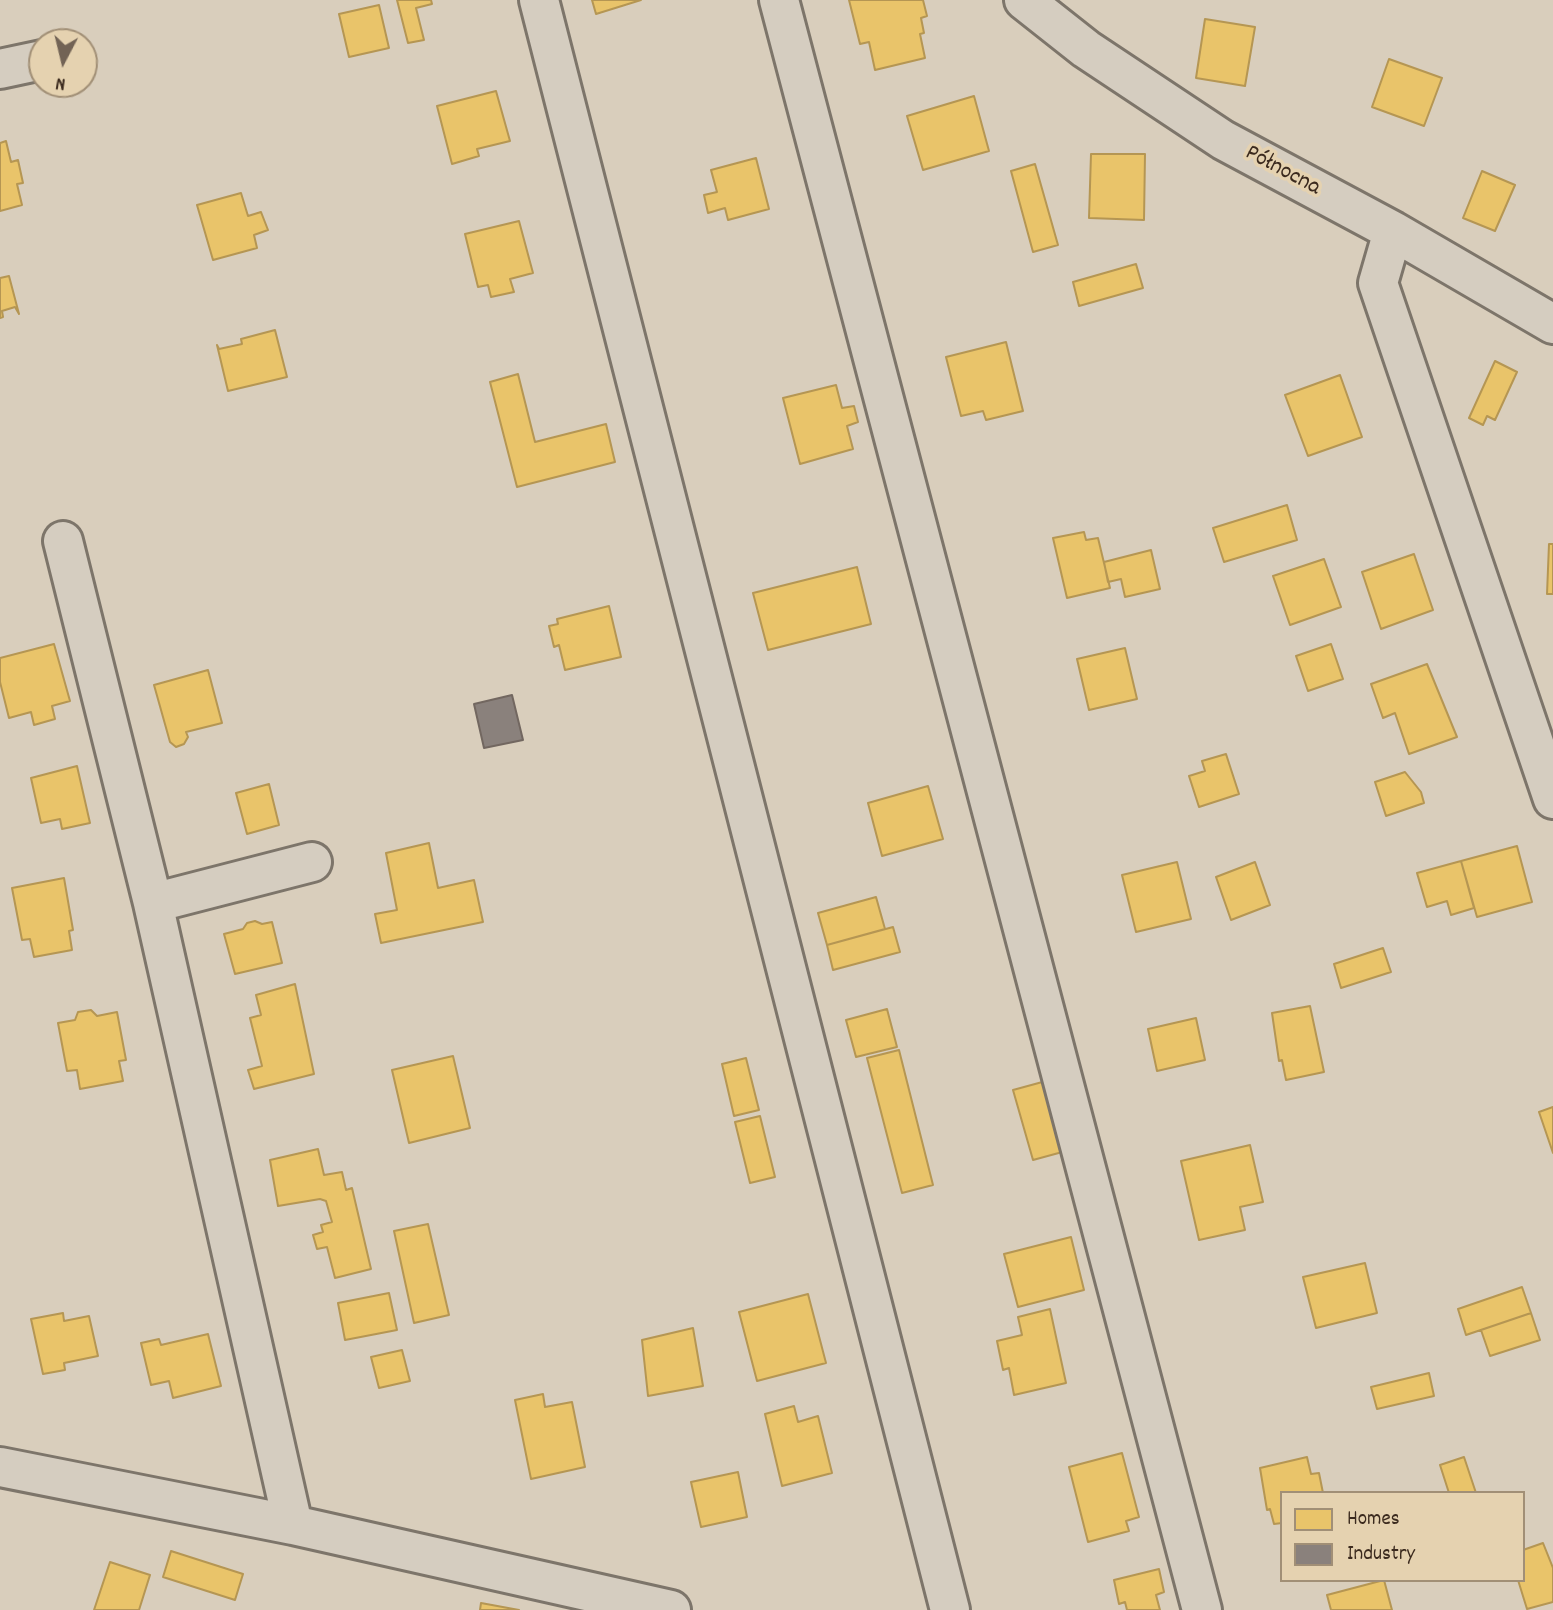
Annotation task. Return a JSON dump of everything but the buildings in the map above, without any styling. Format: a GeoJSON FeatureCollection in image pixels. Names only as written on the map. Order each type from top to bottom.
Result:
{"type":"FeatureCollection","features":[{"type":"Feature","properties":{"kind":"street"},"geometry":{"type":"LineString","coordinates":[[540,0],[950,1610]]}},
{"type":"Feature","properties":{"kind":"street"},"geometry":{"type":"LineString","coordinates":[[779,0],[1202,1610]]}},
{"type":"Feature","properties":{"kind":"street","name":"Północna"},"geometry":{"type":"LineString","coordinates":[[1024,0],[1086,49],[1223,140],[1393,231],[1553,324]]}},
{"type":"Feature","properties":{"kind":"street"},"geometry":{"type":"LineString","coordinates":[[0,69],[28,63]]}},
{"type":"Feature","properties":{"kind":"street"},"geometry":{"type":"LineString","coordinates":[[1393,231],[1378,283],[1553,799]]}},
{"type":"Feature","properties":{"kind":"street"},"geometry":{"type":"LineString","coordinates":[[62,541],[153,903],[293,1525]]}},
{"type":"Feature","properties":{"kind":"street"},"geometry":{"type":"LineString","coordinates":[[153,903],[312,862]]}},
{"type":"Feature","properties":{"kind":"street"},"geometry":{"type":"LineString","coordinates":[[0,1467],[293,1525],[671,1610]]}}]}
